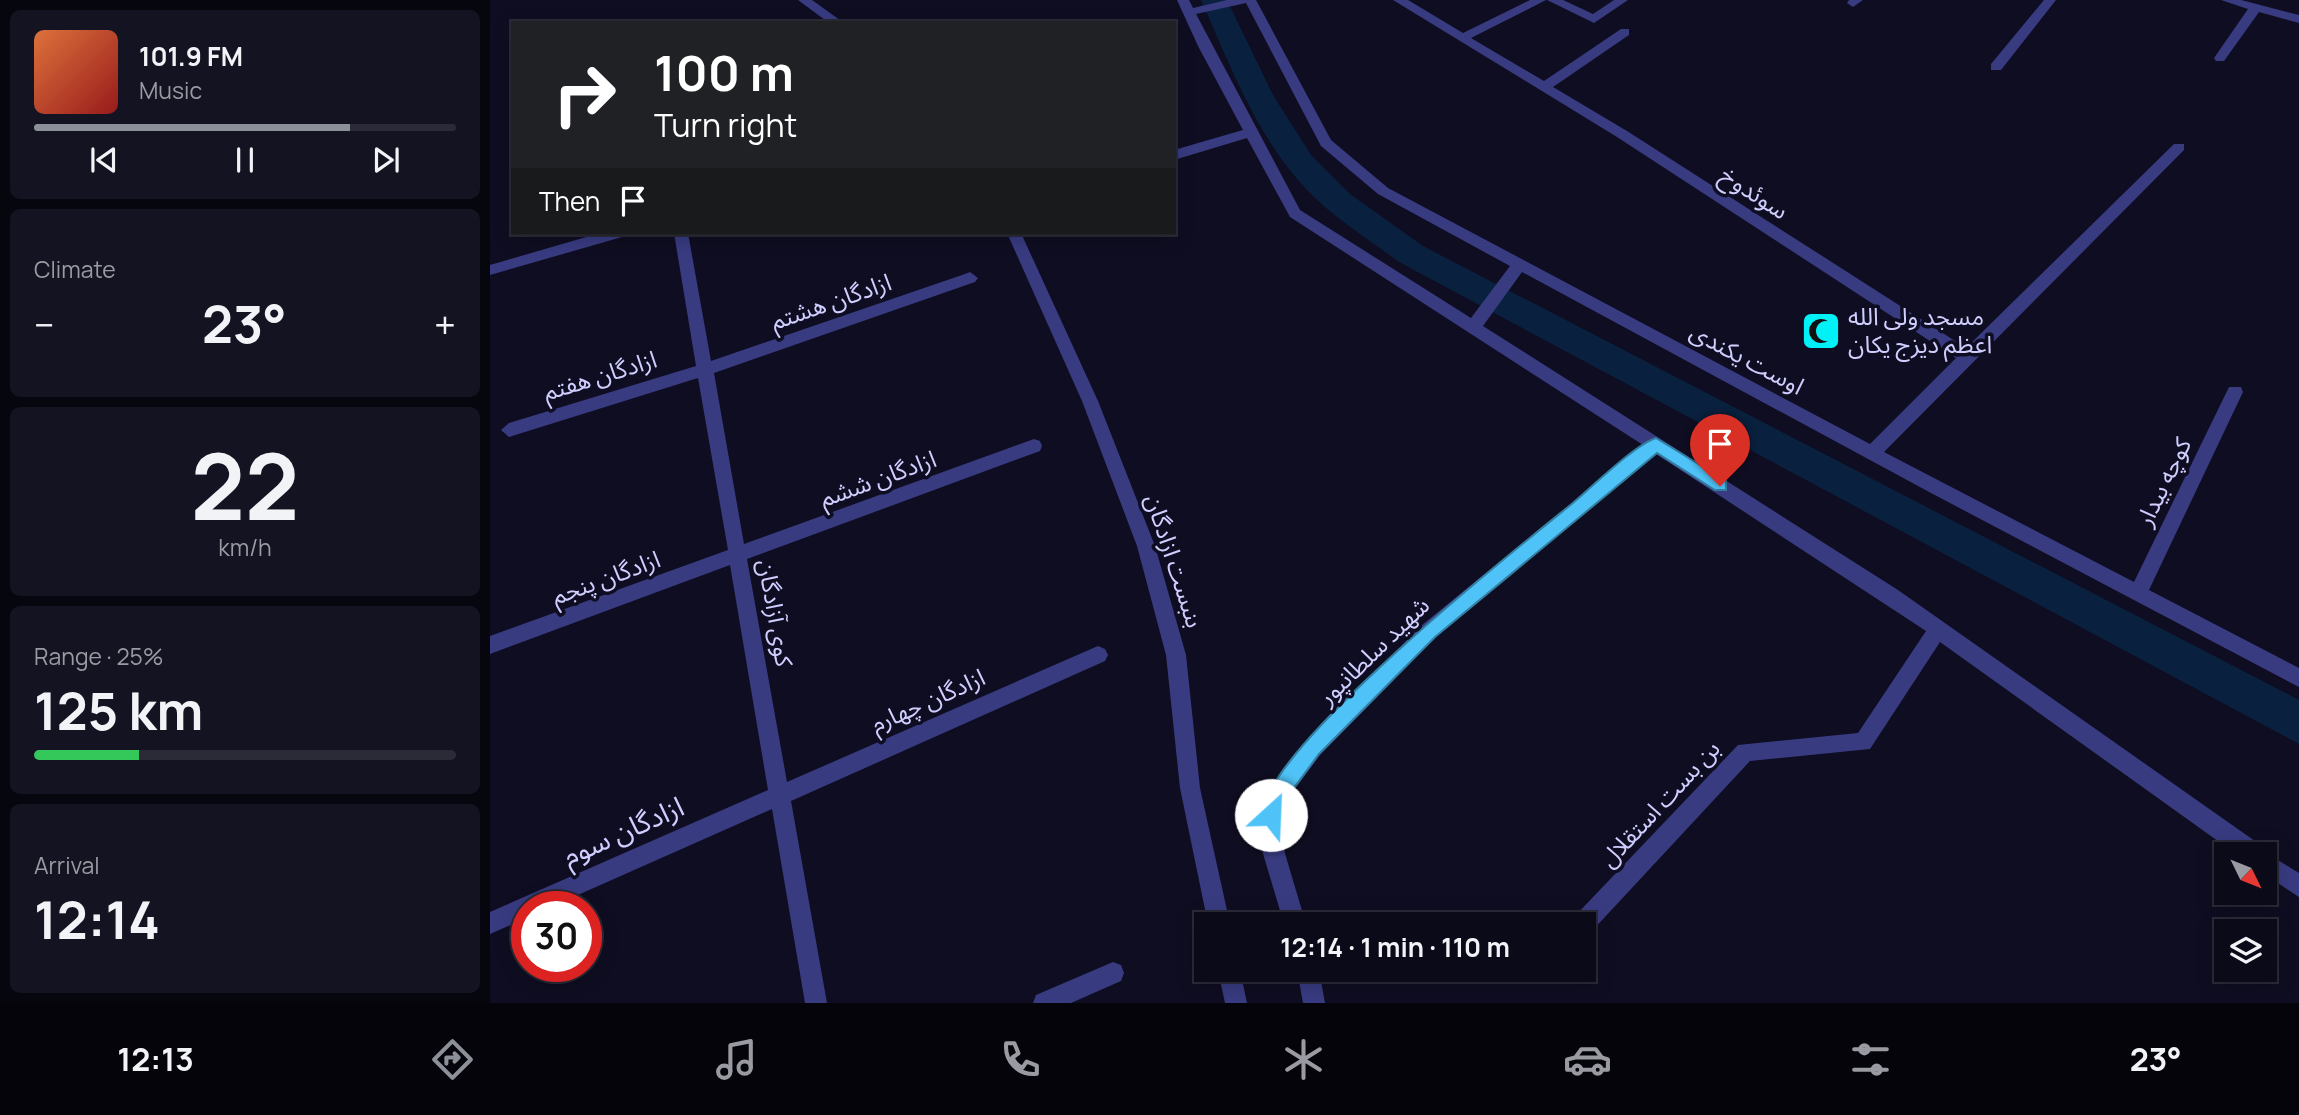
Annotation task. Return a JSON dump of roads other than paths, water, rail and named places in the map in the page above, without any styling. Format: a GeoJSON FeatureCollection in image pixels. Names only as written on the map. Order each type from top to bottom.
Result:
{"type":"FeatureCollection","features":[{"type":"Feature","properties":{"kind":"street"},"geometry":{"type":"LineString","coordinates":[[804,0],[835,21]]}},
{"type":"Feature","properties":{"kind":"street"},"geometry":{"type":"LineString","coordinates":[[1244,0],[1186,6],[1295,213],[1475,325],[1938,629],[2237,842]]}},
{"type":"Feature","properties":{"kind":"street","name":"اوست یکندی"},"geometry":{"type":"LineString","coordinates":[[1250,0],[1326,143],[1383,191],[1518,266],[2299,678]]}},
{"type":"Feature","properties":{"kind":"street","name":"سوئدوخ"},"geometry":{"type":"LineString","coordinates":[[1399,0],[1544,87],[1967,356]]}},
{"type":"Feature","properties":{"kind":"street"},"geometry":{"type":"LineString","coordinates":[[1462,38],[1540,0]]}},
{"type":"Feature","properties":{"kind":"street"},"geometry":{"type":"LineString","coordinates":[[1553,0],[1594,19],[1622,0]]}},
{"type":"Feature","properties":{"kind":"street"},"geometry":{"type":"LineString","coordinates":[[1996,67],[2050,0]]}},
{"type":"Feature","properties":{"kind":"street"},"geometry":{"type":"LineString","coordinates":[[2227,0],[2299,19]]}},
{"type":"Feature","properties":{"kind":"street"},"geometry":{"type":"LineString","coordinates":[[2220,58],[2256,7]]}},
{"type":"Feature","properties":{"kind":"street"},"geometry":{"type":"LineString","coordinates":[[1544,87],[1625,32]]}},
{"type":"Feature","properties":{"kind":"street"},"geometry":{"type":"LineString","coordinates":[[1176,154],[1251,132]]}},
{"type":"Feature","properties":{"kind":"street"},"geometry":{"type":"LineString","coordinates":[[1872,453],[2179,148]]}},
{"type":"Feature","properties":{"kind":"street"},"geometry":{"type":"LineString","coordinates":[[490,270],[610,235]]}},
{"type":"Feature","properties":{"kind":"street","name":"کوی آزادگان"},"geometry":{"type":"LineString","coordinates":[[681,235],[816,1003]]}},
{"type":"Feature","properties":{"kind":"street","name":"بنبست ازادگان"},"geometry":{"type":"LineString","coordinates":[[1015,235],[1090,401],[1146,546],[1177,655],[1190,788],[1216,912]]}},
{"type":"Feature","properties":{"kind":"street"},"geometry":{"type":"LineString","coordinates":[[1475,325],[1518,266]]}},
{"type":"Feature","properties":{"kind":"street","name":"ازادگان هشتم"},"geometry":{"type":"LineString","coordinates":[[706,369],[970,278]]}},
{"type":"Feature","properties":{"kind":"street","name":"ازادگان هفتم"},"geometry":{"type":"LineString","coordinates":[[509,430],[706,369]]}},
{"type":"Feature","properties":{"kind":"street","name":"کوچه بیدار"},"geometry":{"type":"LineString","coordinates":[[2138,593],[2235,392]]}},
{"type":"Feature","properties":{"kind":"street","name":"شهید سلطانپور"},"geometry":{"type":"LineString","coordinates":[[1292,912],[1268,830],[1274,800],[1313,748],[1429,631],[1656,444]]}},
{"type":"Feature","properties":{"kind":"street","name":"ازادگان ششم"},"geometry":{"type":"LineString","coordinates":[[739,557],[1034,446]]}},
{"type":"Feature","properties":{"kind":"street","name":"ازادگان پنجم"},"geometry":{"type":"LineString","coordinates":[[490,645],[739,557]]}},
{"type":"Feature","properties":{"kind":"street","name":"بن بست استقلال"},"geometry":{"type":"LineString","coordinates":[[1594,912],[1745,752],[1863,742],[1938,629]]}},
{"type":"Feature","properties":{"kind":"street","name":"ازادگان چهارم"},"geometry":{"type":"LineString","coordinates":[[780,795],[1098,655]]}},
{"type":"Feature","properties":{"kind":"street","name":"ازادگان سوم"},"geometry":{"type":"LineString","coordinates":[[490,923],[780,795]]}},
{"type":"Feature","properties":{"kind":"street"},"geometry":{"type":"LineString","coordinates":[[2277,870],[2299,886]]}},
{"type":"Feature","properties":{"kind":"street"},"geometry":{"type":"LineString","coordinates":[[1044,1003],[1113,973]]}},
{"type":"Feature","properties":{"kind":"street"},"geometry":{"type":"LineString","coordinates":[[1232,982],[1236,1003]]}},
{"type":"Feature","properties":{"kind":"street"},"geometry":{"type":"LineString","coordinates":[[1310,982],[1314,1003]]}},
{"type":"Feature","properties":{"kind":"waterway"},"geometry":{"type":"LineString","coordinates":[[1214,0],[1271,119],[1300,162],[1339,202],[1411,254],[2123,627],[2299,723]]}},
{"type":"Feature","properties":{"kind":"place","name":"مسجد ولی الله اعظم دیزج یکان"},"geometry":{"type":"Point","coordinates":[1821,331]}}]}
